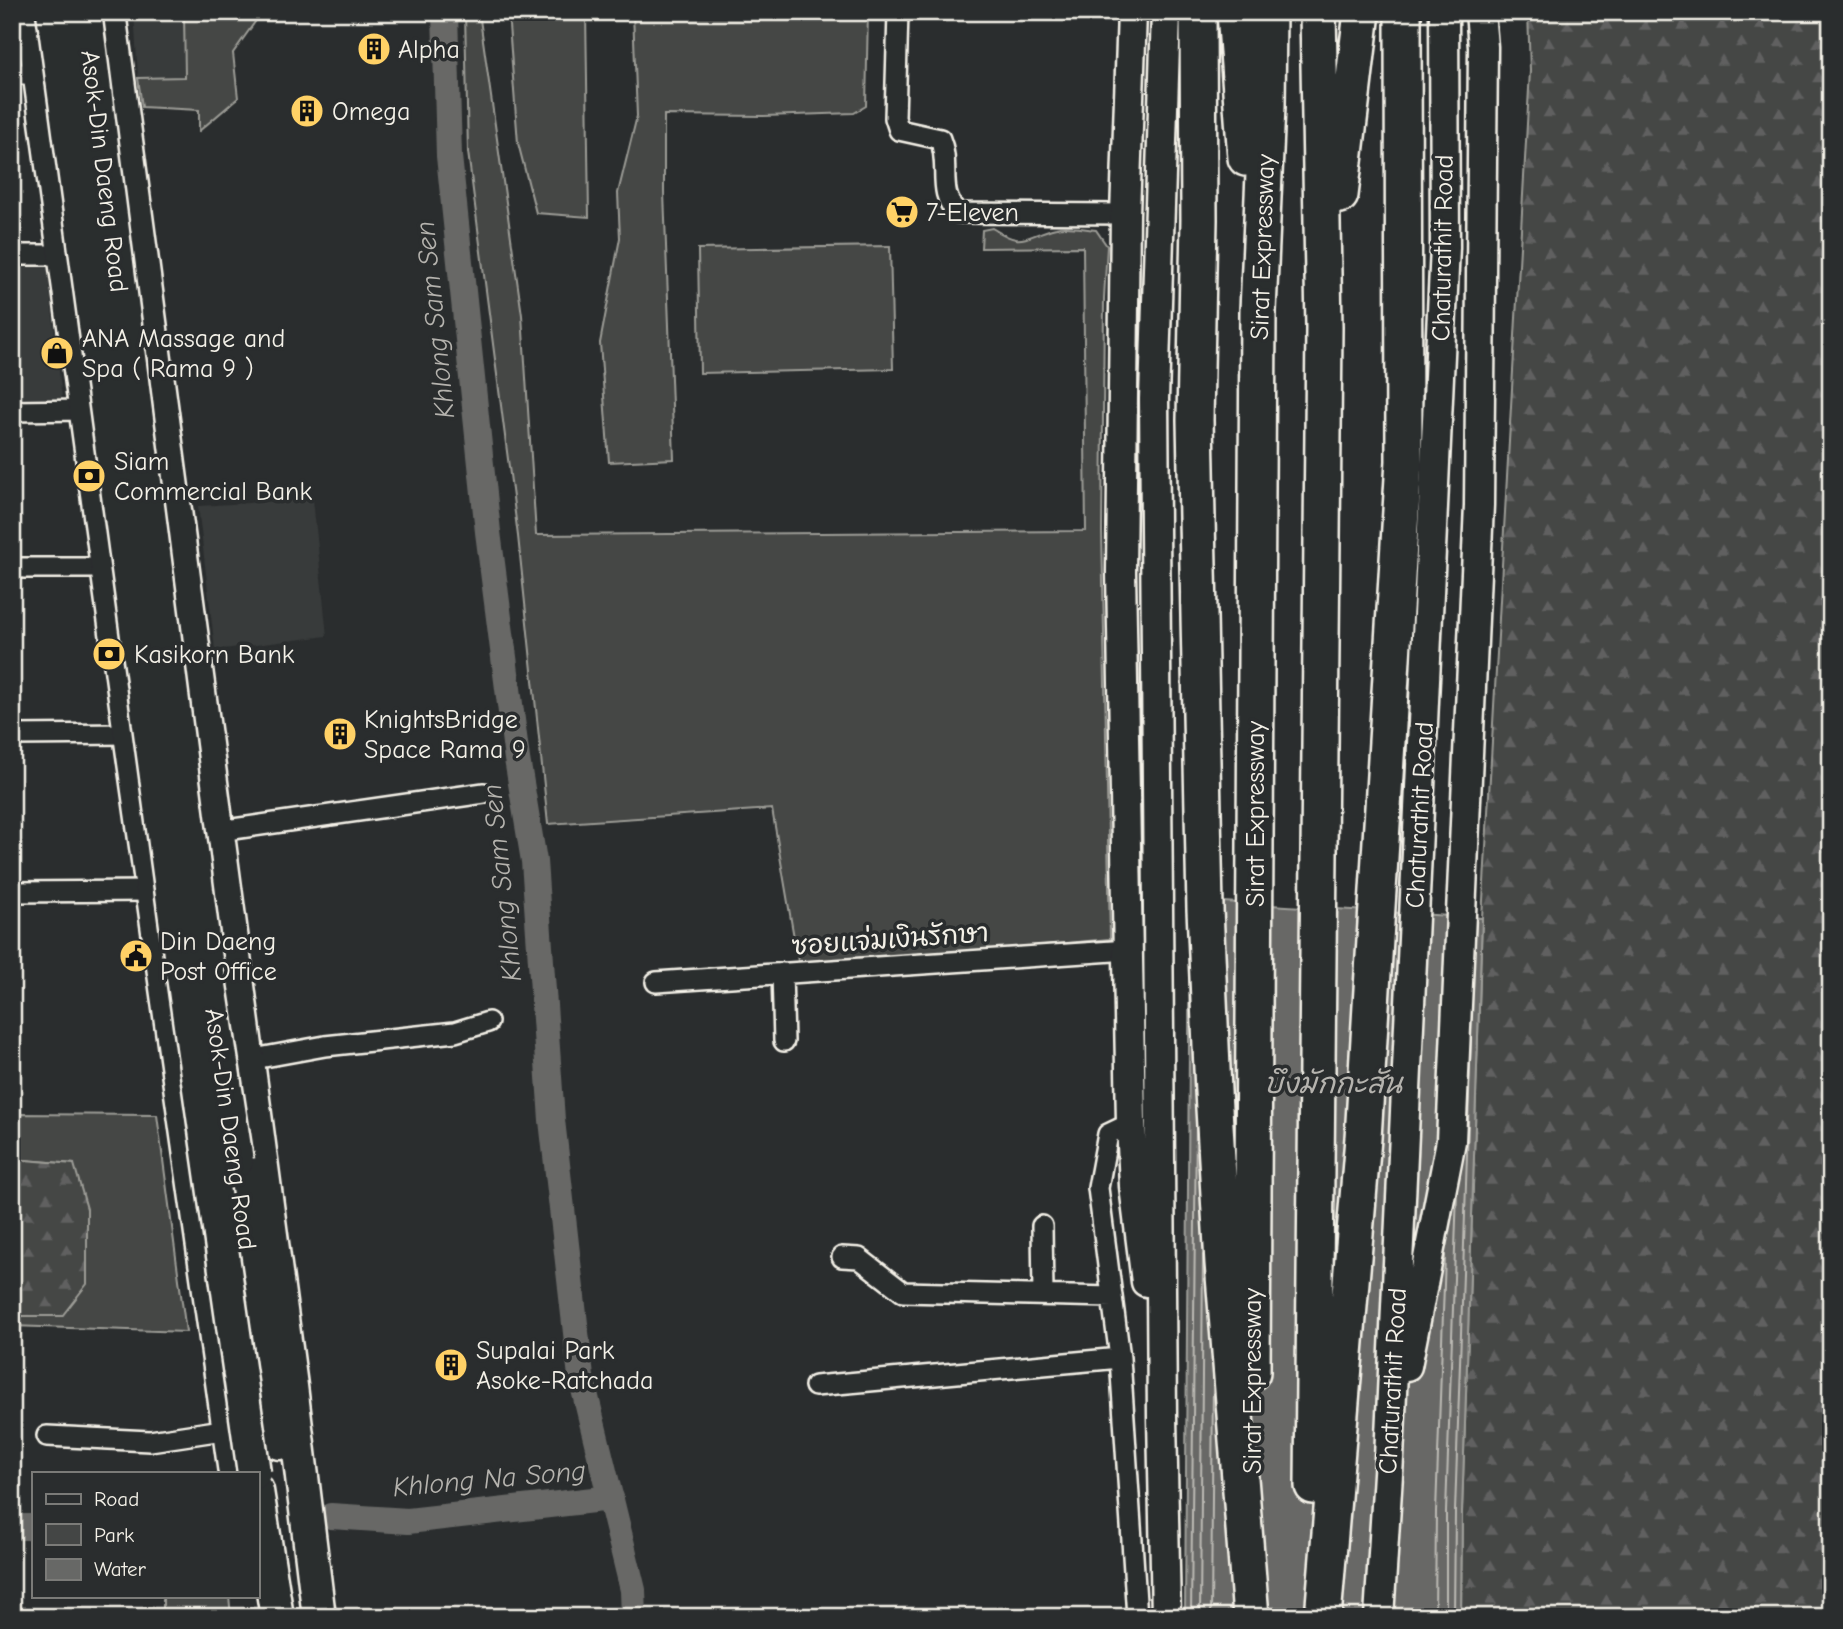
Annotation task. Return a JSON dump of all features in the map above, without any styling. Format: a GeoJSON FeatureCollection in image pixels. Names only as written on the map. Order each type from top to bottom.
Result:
{"type":"FeatureCollection","features":[{"type":"Feature","properties":{"kind":"highway"},"geometry":{"type":"LineString","coordinates":[[1198,12],[1199,220],[1195,420],[1205,909],[1222,1250],[1251,1617]]}},
{"type":"Feature","properties":{"kind":"highway"},"geometry":{"type":"LineString","coordinates":[[1234,12],[1258,311]]}},
{"type":"Feature","properties":{"kind":"highway","name":"Sirat Expressway"},"geometry":{"type":"LineString","coordinates":[[1251,1617],[1258,311],[1267,106],[1268,12]]}},
{"type":"Feature","properties":{"kind":"highway"},"geometry":{"type":"LineString","coordinates":[[1311,1617],[1324,327],[1318,12]]}},
{"type":"Feature","properties":{"kind":"highway"},"geometry":{"type":"LineString","coordinates":[[1324,327],[1362,12]]}},
{"type":"Feature","properties":{"kind":"highway"},"geometry":{"type":"LineString","coordinates":[[1323,1617],[1363,1138],[1404,461],[1403,12]]}},
{"type":"Feature","properties":{"kind":"main road","name":"Asok-Din Daeng Road"},"geometry":{"type":"LineString","coordinates":[[31,12],[26,74],[64,255],[235,1472]]}},
{"type":"Feature","properties":{"kind":"main road","name":"Asok-Din Daeng Road"},"geometry":{"type":"LineString","coordinates":[[53,12],[177,935],[254,1472]]}},
{"type":"Feature","properties":{"kind":"main road","name":"Asok-Din Daeng Road"},"geometry":{"type":"LineString","coordinates":[[85,12],[204,939],[270,1396],[291,1509],[317,1617]]}},
{"type":"Feature","properties":{"kind":"main road","name":"Asok-Din Daeng Road"},"geometry":{"type":"LineString","coordinates":[[109,12],[291,1386],[317,1617]]}},
{"type":"Feature","properties":{"kind":"main road"},"geometry":{"type":"LineString","coordinates":[[1132,12],[1125,214],[1121,572],[1131,1124],[1134,1186],[1162,1417]]}},
{"type":"Feature","properties":{"kind":"main road"},"geometry":{"type":"LineString","coordinates":[[1166,12],[1154,399],[1166,1617]]}},
{"type":"Feature","properties":{"kind":"main road","name":"Chaturathit Road"},"geometry":{"type":"LineString","coordinates":[[1379,1617],[1389,1458],[1445,261],[1444,12]]}},
{"type":"Feature","properties":{"kind":"main road"},"geometry":{"type":"LineString","coordinates":[[1389,1458],[1451,1141],[1479,505],[1483,47],[1480,12]]}},
{"type":"Feature","properties":{"kind":"main road"},"geometry":{"type":"LineString","coordinates":[[77,346],[151,338]]}},
{"type":"Feature","properties":{"kind":"main road"},"geometry":{"type":"LineString","coordinates":[[100,510],[173,503]]}},
{"type":"Feature","properties":{"kind":"main road"},"geometry":{"type":"LineString","coordinates":[[259,1504],[277,1617]]}},
{"type":"Feature","properties":{"kind":"main road"},"geometry":{"type":"LineString","coordinates":[[253,1598],[256,1617]]}},
{"type":"Feature","properties":{"kind":"street"},"geometry":{"type":"LineString","coordinates":[[898,12],[895,118],[899,130],[940,139],[945,150],[948,204],[958,213],[1125,214]]}},
{"type":"Feature","properties":{"kind":"street"},"geometry":{"type":"LineString","coordinates":[[12,255],[64,255]]}},
{"type":"Feature","properties":{"kind":"street"},"geometry":{"type":"LineString","coordinates":[[12,411],[85,410]]}},
{"type":"Feature","properties":{"kind":"street"},"geometry":{"type":"LineString","coordinates":[[12,568],[107,568]]}},
{"type":"Feature","properties":{"kind":"street"},"geometry":{"type":"LineString","coordinates":[[12,735],[130,734]]}},
{"type":"Feature","properties":{"kind":"street"},"geometry":{"type":"LineString","coordinates":[[219,831],[484,793]]}},
{"type":"Feature","properties":{"kind":"street"},"geometry":{"type":"LineString","coordinates":[[12,892],[152,891]]}},
{"type":"Feature","properties":{"kind":"street","name":"ซอยแจ่มเงินรักษา"},"geometry":{"type":"LineString","coordinates":[[656,982],[1128,950]]}},
{"type":"Feature","properties":{"kind":"street"},"geometry":{"type":"LineString","coordinates":[[782,973],[784,1041]]}},
{"type":"Feature","properties":{"kind":"street"},"geometry":{"type":"LineString","coordinates":[[248,1060],[325,1046],[455,1032],[488,1022]]}},
{"type":"Feature","properties":{"kind":"street"},"geometry":{"type":"LineString","coordinates":[[1131,1124],[1108,1135],[1098,1188],[1120,1358],[1137,1617]]}},
{"type":"Feature","properties":{"kind":"street"},"geometry":{"type":"LineString","coordinates":[[1042,1226],[1043,1294]]}},
{"type":"Feature","properties":{"kind":"street"},"geometry":{"type":"LineString","coordinates":[[842,1257],[859,1258],[903,1292],[1112,1297]]}},
{"type":"Feature","properties":{"kind":"street"},"geometry":{"type":"LineString","coordinates":[[815,1386],[1120,1358]]}},
{"type":"Feature","properties":{"kind":"street"},"geometry":{"type":"LineString","coordinates":[[47,1436],[150,1441],[229,1429]]}},
{"type":"Feature","properties":{"kind":"shaded area"},"geometry":{"type":"Polygon","coordinates":[[[134,12],[184,12],[185,78],[138,78],[134,12]]]}},
{"type":"Feature","properties":{"kind":"shaded area"},"geometry":{"type":"Polygon","coordinates":[[[12,242],[45,243],[64,417],[12,419],[12,242]]]}},
{"type":"Feature","properties":{"kind":"shaded area"},"geometry":{"type":"Polygon","coordinates":[[[313,499],[327,636],[215,650],[198,506],[313,499]]]}},
{"type":"Feature","properties":{"kind":"green space"},"geometry":{"type":"Polygon","coordinates":[[[184,12],[262,12],[233,53],[238,98],[199,131],[199,110],[142,107],[138,78],[185,77],[184,12]]]}},
{"type":"Feature","properties":{"kind":"green space"},"geometry":{"type":"Polygon","coordinates":[[[465,12],[479,12],[522,315],[536,535],[1086,531],[1083,247],[981,248],[982,230],[992,228],[1018,239],[1060,227],[1096,230],[1107,246],[1102,531],[1110,939],[799,967],[772,809],[548,824],[518,536],[468,152],[465,12]]]}},
{"type":"Feature","properties":{"kind":"green space"},"geometry":{"type":"Polygon","coordinates":[[[508,12],[586,12],[589,217],[536,213],[518,143],[508,12]]]}},
{"type":"Feature","properties":{"kind":"green space"},"geometry":{"type":"Polygon","coordinates":[[[633,12],[868,12],[866,106],[854,113],[664,115],[664,192],[674,459],[609,462],[600,343],[620,238],[618,193],[637,116],[633,12]]]}},
{"type":"Feature","properties":{"kind":"green space"},"geometry":{"type":"Polygon","coordinates":[[[1528,12],[1831,12],[1831,1617],[1461,1617],[1462,1512],[1482,918],[1530,71],[1528,12]]]}},
{"type":"Feature","properties":{"kind":"green space"},"geometry":{"type":"Polygon","coordinates":[[[890,246],[893,369],[700,373],[698,249],[890,246]]]}},
{"type":"Feature","properties":{"kind":"green space"},"geometry":{"type":"Polygon","coordinates":[[[12,1114],[157,1115],[186,1332],[12,1326],[12,1316],[62,1316],[74,1164],[12,1159],[12,1114]]]}},
{"type":"Feature","properties":{"kind":"green space"},"geometry":{"type":"Polygon","coordinates":[[[12,1159],[74,1164],[87,1209],[87,1284],[62,1316],[12,1316],[12,1159]]]}},
{"type":"Feature","properties":{"kind":"green space"},"geometry":{"type":"Polygon","coordinates":[[[163,1598],[229,1598],[231,1617],[163,1617],[163,1598]]]}},
{"type":"Feature","properties":{"kind":"water","name":"บึงมักกะสัน"},"geometry":{"type":"Polygon","coordinates":[[[1190,900],[1482,918],[1462,1512],[1461,1617],[1185,1617],[1190,900]]]}},
{"type":"Feature","properties":{"kind":"waterway","name":"Khlong Sam Sen"},"geometry":{"type":"LineString","coordinates":[[445,12],[449,156],[488,532],[517,759],[534,861],[552,1120],[581,1377],[633,1590],[634,1617]]}},
{"type":"Feature","properties":{"kind":"waterway","name":"Khlong Na Song"},"geometry":{"type":"LineString","coordinates":[[331,1516],[408,1521],[611,1498]]}},
{"type":"Feature","properties":{"kind":"waterway","name":"Khlong Na Song"},"geometry":{"type":"LineString","coordinates":[[12,1527],[32,1527]]}},
{"type":"Feature","properties":{"kind":"place","name":"Alpha"},"geometry":{"type":"Point","coordinates":[374,49]}},
{"type":"Feature","properties":{"kind":"place","name":"Omega"},"geometry":{"type":"Point","coordinates":[307,111]}},
{"type":"Feature","properties":{"kind":"place","name":"7-Eleven"},"geometry":{"type":"Point","coordinates":[902,212]}},
{"type":"Feature","properties":{"kind":"place","name":"ANA Massage and Spa ( Rama 9 )"},"geometry":{"type":"Point","coordinates":[57,353]}},
{"type":"Feature","properties":{"kind":"place","name":"Siam Commercial Bank"},"geometry":{"type":"Point","coordinates":[89,476]}},
{"type":"Feature","properties":{"kind":"place","name":"Kasikorn Bank"},"geometry":{"type":"Point","coordinates":[109,654]}},
{"type":"Feature","properties":{"kind":"place","name":"KnightsBridge Space Rama 9"},"geometry":{"type":"Point","coordinates":[340,734]}},
{"type":"Feature","properties":{"kind":"place","name":"Din Daeng Post Office"},"geometry":{"type":"Point","coordinates":[136,956]}},
{"type":"Feature","properties":{"kind":"place","name":"Supalai Park Asoke-Ratchada"},"geometry":{"type":"Point","coordinates":[451,1365]}}]}
